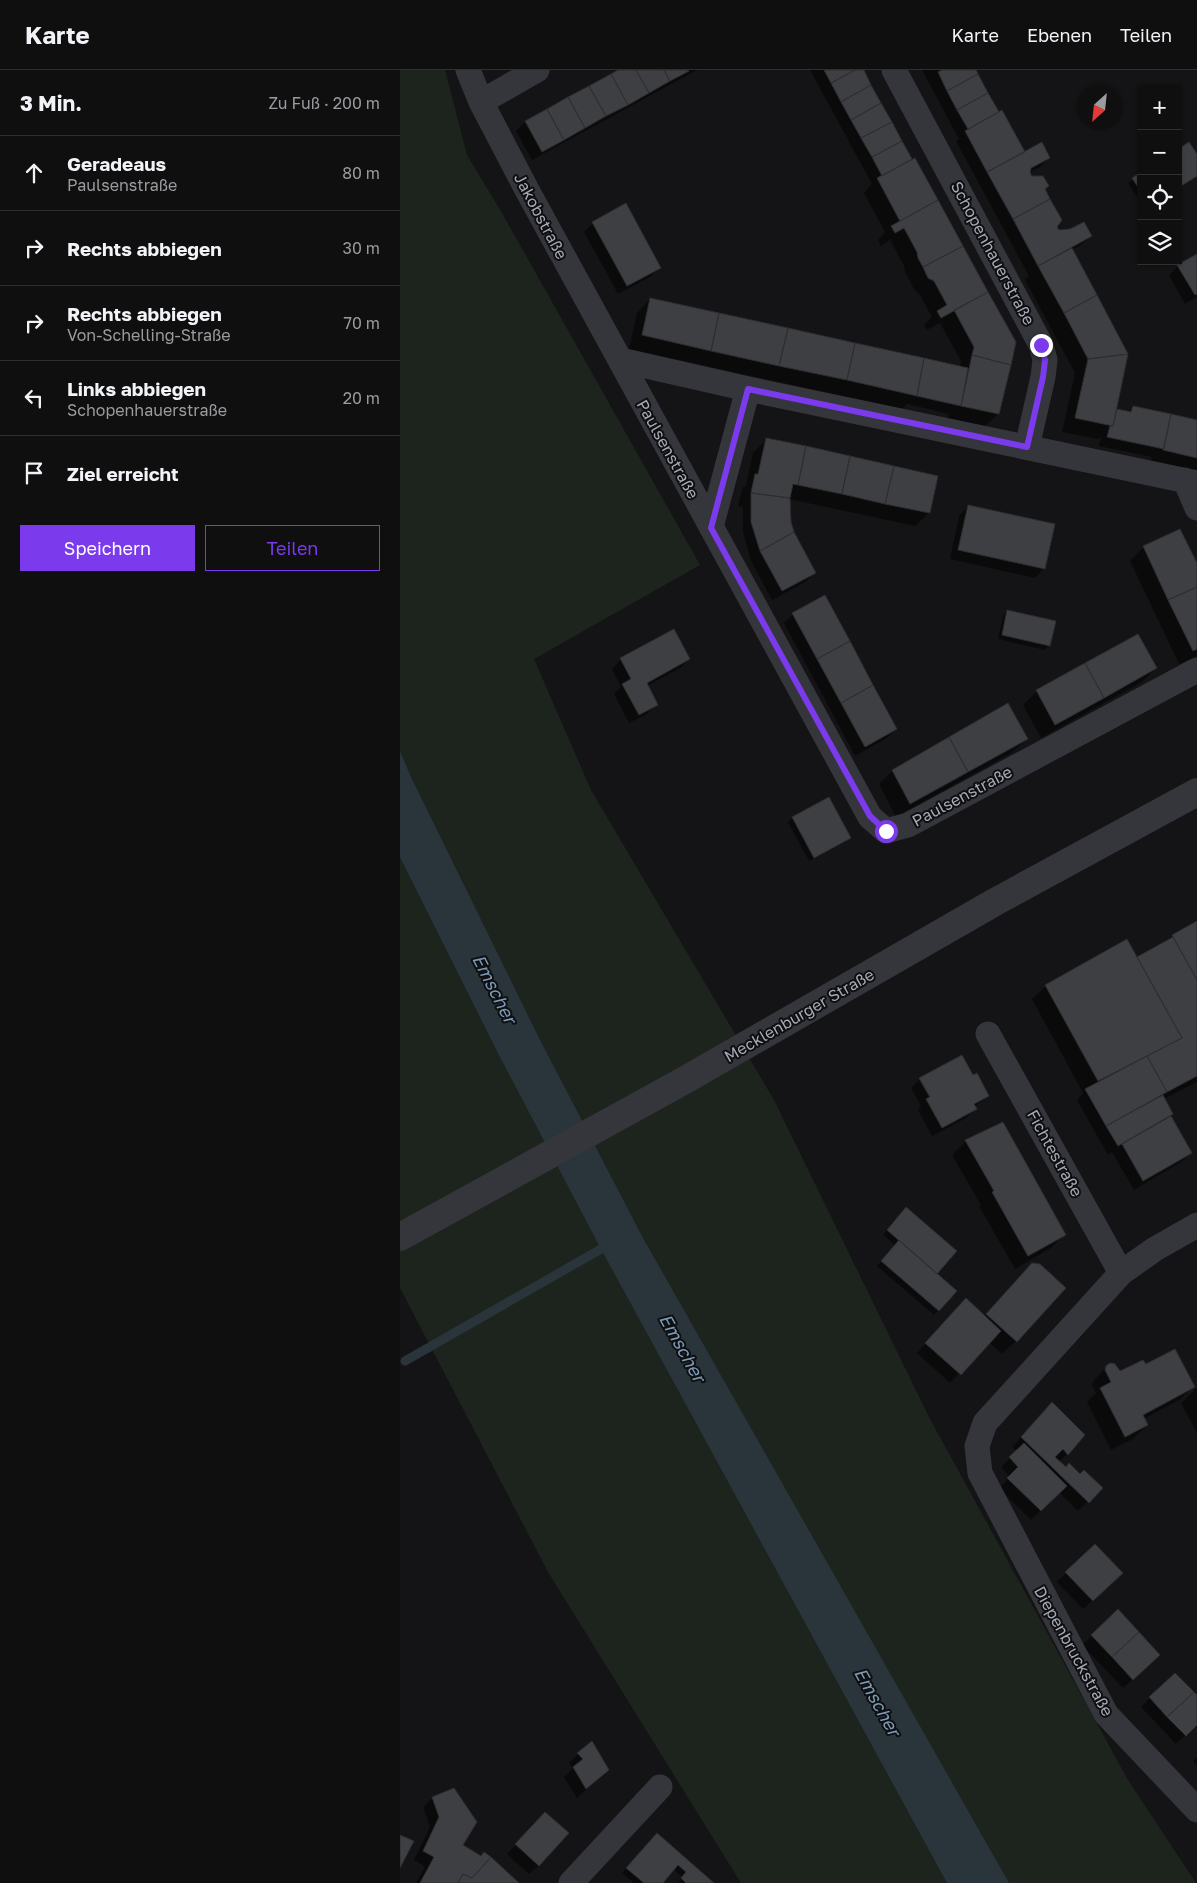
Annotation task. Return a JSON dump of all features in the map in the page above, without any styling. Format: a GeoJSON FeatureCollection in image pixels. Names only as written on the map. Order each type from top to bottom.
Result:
{"type":"FeatureCollection","features":[{"type":"Feature","properties":{"kind":"street","name":"Jakobstraße"},"geometry":{"type":"LineString","coordinates":[[468,70],[481,102],[620,360]]}},
{"type":"Feature","properties":{"kind":"street"},"geometry":{"type":"LineString","coordinates":[[481,102],[537,70]]}},
{"type":"Feature","properties":{"kind":"street","name":"Schopenhauerstraße"},"geometry":{"type":"LineString","coordinates":[[894,70],[1041,345],[1045,360],[1043,377],[1027,447]]}},
{"type":"Feature","properties":{"kind":"street"},"geometry":{"type":"LineString","coordinates":[[620,360],[748,389],[1191,481],[1197,508]]}},
{"type":"Feature","properties":{"kind":"street","name":"Paulsenstraße"},"geometry":{"type":"LineString","coordinates":[[620,360],[870,816],[886,831],[908,825],[1197,670]]}},
{"type":"Feature","properties":{"kind":"street"},"geometry":{"type":"LineString","coordinates":[[711,528],[748,389]]}},
{"type":"Feature","properties":{"kind":"street","name":"Mecklenburger Straße"},"geometry":{"type":"LineString","coordinates":[[400,1237],[671,1088],[995,902],[1197,792]]}},
{"type":"Feature","properties":{"kind":"street","name":"Fichtestraße"},"geometry":{"type":"LineString","coordinates":[[988,1034],[1122,1273]]}},
{"type":"Feature","properties":{"kind":"street"},"geometry":{"type":"LineString","coordinates":[[1122,1273],[1155,1249],[1197,1225]]}},
{"type":"Feature","properties":{"kind":"street","name":"Diepenbruckstraße"},"geometry":{"type":"LineString","coordinates":[[1122,1273],[985,1423],[977,1446],[980,1473],[1106,1714],[1197,1810]]}},
{"type":"Feature","properties":{"kind":"street"},"geometry":{"type":"LineString","coordinates":[[570,1883],[660,1787]]}},
{"type":"Feature","properties":{"kind":"shaded area"},"geometry":{"type":"Polygon","coordinates":[[[400,70],[445,70],[467,155],[502,213],[700,565],[534,659],[591,790],[774,1100],[930,1419],[1128,1780],[1196,1883],[741,1883],[548,1572],[400,1288],[400,70]]]}},
{"type":"Feature","properties":{"kind":"water","name":"Emscher"},"geometry":{"type":"Polygon","coordinates":[[[400,751],[539,1038],[643,1238],[1009,1883],[947,1883],[601,1249],[500,1057],[400,857],[400,751]]]}},
{"type":"Feature","properties":{"kind":"building"},"geometry":{"type":"Polygon","coordinates":[[[618,70],[636,70],[649,93],[628,105],[611,74],[618,70]]]}},
{"type":"Feature","properties":{"kind":"building"},"geometry":{"type":"Polygon","coordinates":[[[636,70],[664,70],[670,81],[649,93],[636,70]]]}},
{"type":"Feature","properties":{"kind":"building"},"geometry":{"type":"Polygon","coordinates":[[[664,70],[688,70],[689,71],[670,81],[664,70]]]}},
{"type":"Feature","properties":{"kind":"building"},"geometry":{"type":"Polygon","coordinates":[[[824,70],[855,70],[831,83],[824,70]]]}},
{"type":"Feature","properties":{"kind":"building"},"geometry":{"type":"Polygon","coordinates":[[[855,70],[864,70],[871,85],[841,102],[831,83],[855,70]]]}},
{"type":"Feature","properties":{"kind":"building"},"geometry":{"type":"Polygon","coordinates":[[[942,70],[976,70],[978,74],[947,91],[938,72],[942,70]]]}},
{"type":"Feature","properties":{"kind":"building"},"geometry":{"type":"Polygon","coordinates":[[[611,74],[628,105],[606,116],[589,86],[611,74]]]}},
{"type":"Feature","properties":{"kind":"building"},"geometry":{"type":"Polygon","coordinates":[[[978,74],[988,93],[957,110],[947,91],[978,74]]]}},
{"type":"Feature","properties":{"kind":"building"},"geometry":{"type":"Polygon","coordinates":[[[871,85],[881,103],[851,120],[841,102],[871,85]]]}},
{"type":"Feature","properties":{"kind":"building"},"geometry":{"type":"Polygon","coordinates":[[[589,86],[606,116],[585,128],[568,97],[589,86]]]}},
{"type":"Feature","properties":{"kind":"building"},"geometry":{"type":"Polygon","coordinates":[[[988,93],[999,112],[968,129],[957,110],[988,93]]]}},
{"type":"Feature","properties":{"kind":"building"},"geometry":{"type":"Polygon","coordinates":[[[568,97],[585,128],[564,140],[547,109],[568,97]]]}},
{"type":"Feature","properties":{"kind":"building"},"geometry":{"type":"Polygon","coordinates":[[[881,103],[892,122],[861,138],[851,120],[881,103]]]}},
{"type":"Feature","properties":{"kind":"building"},"geometry":{"type":"Polygon","coordinates":[[[547,109],[564,140],[542,152],[525,121],[547,109]]]}},
{"type":"Feature","properties":{"kind":"building"},"geometry":{"type":"Polygon","coordinates":[[[1002,110],[1025,152],[987,172],[965,131],[1002,110]]]}},
{"type":"Feature","properties":{"kind":"building"},"geometry":{"type":"Polygon","coordinates":[[[892,122],[902,141],[872,157],[861,138],[892,122]]]}},
{"type":"Feature","properties":{"kind":"building"},"geometry":{"type":"Polygon","coordinates":[[[902,141],[912,159],[882,176],[872,157],[902,141]]]}},
{"type":"Feature","properties":{"kind":"building"},"geometry":{"type":"Polygon","coordinates":[[[1042,142],[1050,158],[1031,168],[1030,173],[1032,176],[1043,176],[1049,186],[1045,189],[1050,199],[1013,219],[987,172],[1042,142]]]}},
{"type":"Feature","properties":{"kind":"building"},"geometry":{"type":"Polygon","coordinates":[[[1189,142],[1197,154],[1197,176],[1182,185],[1182,175],[1182,146],[1189,142]]]}},
{"type":"Feature","properties":{"kind":"building"},"geometry":{"type":"Polygon","coordinates":[[[915,158],[938,200],[900,221],[877,178],[915,158]]]}},
{"type":"Feature","properties":{"kind":"building"},"geometry":{"type":"Polygon","coordinates":[[[1137,175],[1137,186],[1132,178],[1137,175]]]}},
{"type":"Feature","properties":{"kind":"building"},"geometry":{"type":"Polygon","coordinates":[[[1050,199],[1062,220],[1057,227],[1059,230],[1070,229],[1084,222],[1092,236],[1038,266],[1013,219],[1050,199]]]}},
{"type":"Feature","properties":{"kind":"building"},"geometry":{"type":"Polygon","coordinates":[[[938,200],[963,246],[923,267],[904,228],[895,233],[891,226],[938,200]]]}},
{"type":"Feature","properties":{"kind":"building"},"geometry":{"type":"Polygon","coordinates":[[[626,203],[661,268],[627,286],[592,222],[626,203]]]}},
{"type":"Feature","properties":{"kind":"building"},"geometry":{"type":"Polygon","coordinates":[[[963,246],[988,292],[941,318],[937,311],[947,305],[934,281],[928,278],[923,267],[963,246]]]}},
{"type":"Feature","properties":{"kind":"building"},"geometry":{"type":"Polygon","coordinates":[[[1072,248],[1097,295],[1064,313],[1038,266],[1072,248]]]}},
{"type":"Feature","properties":{"kind":"building"},"geometry":{"type":"Polygon","coordinates":[[[1197,254],[1197,294],[1195,295],[1177,265],[1182,265],[1182,262],[1197,254]]]}},
{"type":"Feature","properties":{"kind":"building"},"geometry":{"type":"Polygon","coordinates":[[[988,292],[1016,342],[1011,365],[972,355],[974,347],[954,310],[988,292]]]}},
{"type":"Feature","properties":{"kind":"building"},"geometry":{"type":"Polygon","coordinates":[[[1097,295],[1128,354],[1088,359],[1064,313],[1097,295]]]}},
{"type":"Feature","properties":{"kind":"building"},"geometry":{"type":"Polygon","coordinates":[[[650,298],[719,313],[711,351],[642,335],[650,298]]]}},
{"type":"Feature","properties":{"kind":"building"},"geometry":{"type":"Polygon","coordinates":[[[719,313],[788,328],[779,366],[711,351],[719,313]]]}},
{"type":"Feature","properties":{"kind":"building"},"geometry":{"type":"Polygon","coordinates":[[[788,328],[855,343],[847,380],[779,366],[788,328]]]}},
{"type":"Feature","properties":{"kind":"building"},"geometry":{"type":"Polygon","coordinates":[[[855,343],[924,358],[917,396],[847,380],[855,343]]]}},
{"type":"Feature","properties":{"kind":"building"},"geometry":{"type":"Polygon","coordinates":[[[1128,354],[1113,426],[1075,418],[1088,359],[1128,354]]]}},
{"type":"Feature","properties":{"kind":"building"},"geometry":{"type":"Polygon","coordinates":[[[972,355],[1011,365],[999,414],[961,406],[972,355]]]}},
{"type":"Feature","properties":{"kind":"building"},"geometry":{"type":"Polygon","coordinates":[[[924,358],[968,368],[961,406],[917,396],[924,358]]]}},
{"type":"Feature","properties":{"kind":"building"},"geometry":{"type":"Polygon","coordinates":[[[1133,406],[1171,414],[1164,449],[1107,437],[1110,426],[1113,426],[1117,409],[1131,412],[1133,406]]]}},
{"type":"Feature","properties":{"kind":"building"},"geometry":{"type":"Polygon","coordinates":[[[1171,414],[1197,420],[1197,458],[1163,450],[1171,414]]]}},
{"type":"Feature","properties":{"kind":"building"},"geometry":{"type":"Polygon","coordinates":[[[766,438],[806,446],[798,485],[793,484],[790,498],[751,493],[755,474],[758,474],[766,438]]]}},
{"type":"Feature","properties":{"kind":"building"},"geometry":{"type":"Polygon","coordinates":[[[806,446],[850,456],[842,494],[798,485],[806,446]]]}},
{"type":"Feature","properties":{"kind":"building"},"geometry":{"type":"Polygon","coordinates":[[[850,456],[894,466],[885,504],[842,494],[850,456]]]}},
{"type":"Feature","properties":{"kind":"building"},"geometry":{"type":"Polygon","coordinates":[[[894,466],[938,476],[930,513],[885,504],[894,466]]]}},
{"type":"Feature","properties":{"kind":"building"},"geometry":{"type":"Polygon","coordinates":[[[751,493],[790,498],[791,522],[794,532],[760,551],[751,522],[751,493]]]}},
{"type":"Feature","properties":{"kind":"building"},"geometry":{"type":"Polygon","coordinates":[[[968,505],[1055,524],[1045,569],[958,550],[968,505]]]}},
{"type":"Feature","properties":{"kind":"building"},"geometry":{"type":"Polygon","coordinates":[[[1180,529],[1197,563],[1197,587],[1168,600],[1143,546],[1180,529]]]}},
{"type":"Feature","properties":{"kind":"building"},"geometry":{"type":"Polygon","coordinates":[[[794,532],[816,573],[782,591],[760,551],[794,532]]]}},
{"type":"Feature","properties":{"kind":"building"},"geometry":{"type":"Polygon","coordinates":[[[1197,587],[1197,649],[1193,651],[1168,600],[1197,587]]]}},
{"type":"Feature","properties":{"kind":"building"},"geometry":{"type":"Polygon","coordinates":[[[825,595],[850,641],[817,659],[792,613],[825,595]]]}},
{"type":"Feature","properties":{"kind":"building"},"geometry":{"type":"Polygon","coordinates":[[[1007,610],[1056,621],[1050,646],[1002,635],[1007,610]]]}},
{"type":"Feature","properties":{"kind":"building"},"geometry":{"type":"Polygon","coordinates":[[[674,629],[690,659],[647,683],[658,705],[639,715],[622,684],[631,679],[620,658],[674,629]]]}},
{"type":"Feature","properties":{"kind":"building"},"geometry":{"type":"Polygon","coordinates":[[[1138,634],[1157,668],[1104,698],[1085,663],[1138,634]]]}},
{"type":"Feature","properties":{"kind":"building"},"geometry":{"type":"Polygon","coordinates":[[[850,641],[873,685],[841,703],[817,659],[850,641]]]}},
{"type":"Feature","properties":{"kind":"building"},"geometry":{"type":"Polygon","coordinates":[[[1085,663],[1104,698],[1055,725],[1036,690],[1085,663]]]}},
{"type":"Feature","properties":{"kind":"building"},"geometry":{"type":"Polygon","coordinates":[[[873,685],[897,729],[865,747],[841,703],[873,685]]]}},
{"type":"Feature","properties":{"kind":"building"},"geometry":{"type":"Polygon","coordinates":[[[1008,703],[1028,739],[968,772],[949,737],[1008,703]]]}},
{"type":"Feature","properties":{"kind":"building"},"geometry":{"type":"Polygon","coordinates":[[[949,737],[968,772],[910,804],[892,770],[949,737]]]}},
{"type":"Feature","properties":{"kind":"building"},"geometry":{"type":"Polygon","coordinates":[[[829,797],[851,838],[814,858],[792,817],[829,797]]]}},
{"type":"Feature","properties":{"kind":"building"},"geometry":{"type":"Polygon","coordinates":[[[1197,921],[1197,980],[1172,935],[1197,921]]]}},
{"type":"Feature","properties":{"kind":"building"},"geometry":{"type":"Polygon","coordinates":[[[1173,937],[1197,980],[1197,1076],[1167,1092],[1147,1056],[1182,1038],[1137,957],[1173,937]]]}},
{"type":"Feature","properties":{"kind":"building"},"geometry":{"type":"Polygon","coordinates":[[[1127,939],[1182,1038],[1098,1081],[1045,985],[1127,939]]]}},
{"type":"Feature","properties":{"kind":"building"},"geometry":{"type":"Polygon","coordinates":[[[962,1055],[973,1075],[977,1073],[989,1096],[974,1104],[977,1109],[942,1128],[926,1099],[930,1097],[919,1078],[962,1055]]]}},
{"type":"Feature","properties":{"kind":"building"},"geometry":{"type":"Polygon","coordinates":[[[1147,1056],[1167,1092],[1106,1126],[1085,1089],[1147,1056]]]}},
{"type":"Feature","properties":{"kind":"building"},"geometry":{"type":"Polygon","coordinates":[[[1163,1095],[1173,1114],[1118,1146],[1106,1126],[1163,1095]]]}},
{"type":"Feature","properties":{"kind":"building"},"geometry":{"type":"Polygon","coordinates":[[[1171,1116],[1192,1153],[1143,1181],[1122,1144],[1171,1116]]]}},
{"type":"Feature","properties":{"kind":"building"},"geometry":{"type":"Polygon","coordinates":[[[1003,1122],[1066,1235],[1028,1256],[965,1140],[1003,1122]]]}},
{"type":"Feature","properties":{"kind":"building"},"geometry":{"type":"Polygon","coordinates":[[[906,1207],[957,1251],[937,1274],[887,1230],[906,1207]]]}},
{"type":"Feature","properties":{"kind":"building"},"geometry":{"type":"Polygon","coordinates":[[[899,1240],[957,1291],[939,1311],[881,1261],[899,1240]]]}},
{"type":"Feature","properties":{"kind":"building"},"geometry":{"type":"Polygon","coordinates":[[[1032,1263],[1040,1264],[1066,1288],[1017,1342],[986,1314],[1032,1263]]]}},
{"type":"Feature","properties":{"kind":"building"},"geometry":{"type":"Polygon","coordinates":[[[966,1298],[1001,1331],[961,1375],[925,1343],[966,1298]]]}},
{"type":"Feature","properties":{"kind":"building"},"geometry":{"type":"Polygon","coordinates":[[[1175,1349],[1195,1387],[1143,1415],[1148,1425],[1125,1437],[1100,1388],[1111,1382],[1105,1370],[1106,1366],[1110,1363],[1115,1364],[1120,1371],[1143,1360],[1146,1364],[1175,1349]]]}},
{"type":"Feature","properties":{"kind":"building"},"geometry":{"type":"Polygon","coordinates":[[[1052,1402],[1085,1435],[1068,1455],[1063,1449],[1055,1457],[1066,1467],[1069,1463],[1080,1474],[1084,1470],[1103,1488],[1089,1503],[1021,1437],[1052,1402]]]}},
{"type":"Feature","properties":{"kind":"building"},"geometry":{"type":"Polygon","coordinates":[[[1024,1443],[1067,1486],[1041,1511],[1007,1478],[1018,1467],[1009,1457],[1024,1443]]]}},
{"type":"Feature","properties":{"kind":"building"},"geometry":{"type":"Polygon","coordinates":[[[1095,1544],[1123,1573],[1093,1601],[1065,1572],[1095,1544]]]}},
{"type":"Feature","properties":{"kind":"building"},"geometry":{"type":"Polygon","coordinates":[[[1118,1609],[1139,1632],[1112,1657],[1091,1635],[1118,1609]]]}},
{"type":"Feature","properties":{"kind":"building"},"geometry":{"type":"Polygon","coordinates":[[[1139,1632],[1160,1655],[1133,1680],[1112,1657],[1139,1632]]]}},
{"type":"Feature","properties":{"kind":"building"},"geometry":{"type":"Polygon","coordinates":[[[1175,1673],[1194,1692],[1167,1717],[1149,1697],[1175,1673]]]}},
{"type":"Feature","properties":{"kind":"building"},"geometry":{"type":"Polygon","coordinates":[[[1194,1692],[1197,1695],[1197,1725],[1186,1736],[1167,1717],[1194,1692]]]}},
{"type":"Feature","properties":{"kind":"building"},"geometry":{"type":"Polygon","coordinates":[[[592,1741],[609,1770],[586,1789],[573,1767],[583,1759],[577,1753],[592,1741]]]}},
{"type":"Feature","properties":{"kind":"building"},"geometry":{"type":"Polygon","coordinates":[[[454,1788],[477,1822],[463,1845],[481,1856],[484,1852],[491,1857],[472,1878],[463,1874],[458,1883],[420,1883],[434,1857],[423,1851],[439,1817],[432,1797],[454,1788]]]}},
{"type":"Feature","properties":{"kind":"building"},"geometry":{"type":"Polygon","coordinates":[[[545,1812],[569,1833],[539,1866],[515,1844],[545,1812]]]}},
{"type":"Feature","properties":{"kind":"building"},"geometry":{"type":"Polygon","coordinates":[[[657,1833],[714,1883],[686,1883],[681,1878],[686,1872],[678,1865],[663,1883],[644,1883],[626,1868],[657,1833]]]}},
{"type":"Feature","properties":{"kind":"building"},"geometry":{"type":"Polygon","coordinates":[[[400,1835],[414,1841],[400,1868],[400,1835]]]}},
{"type":"Feature","properties":{"kind":"building"},"geometry":{"type":"Polygon","coordinates":[[[491,1857],[519,1883],[458,1883],[463,1874],[472,1878],[491,1857]]]}},
{"type":"Feature","properties":{"kind":"waterway"},"geometry":{"type":"LineString","coordinates":[[405,1361],[601,1249]]}},
{"type":"Feature","properties":{"kind":"route"},"geometry":{"type":"LineString","coordinates":[[886,831],[870,816],[711,528],[748,389],[1027,447],[1043,377],[1045,360],[1041,345]]}}]}
